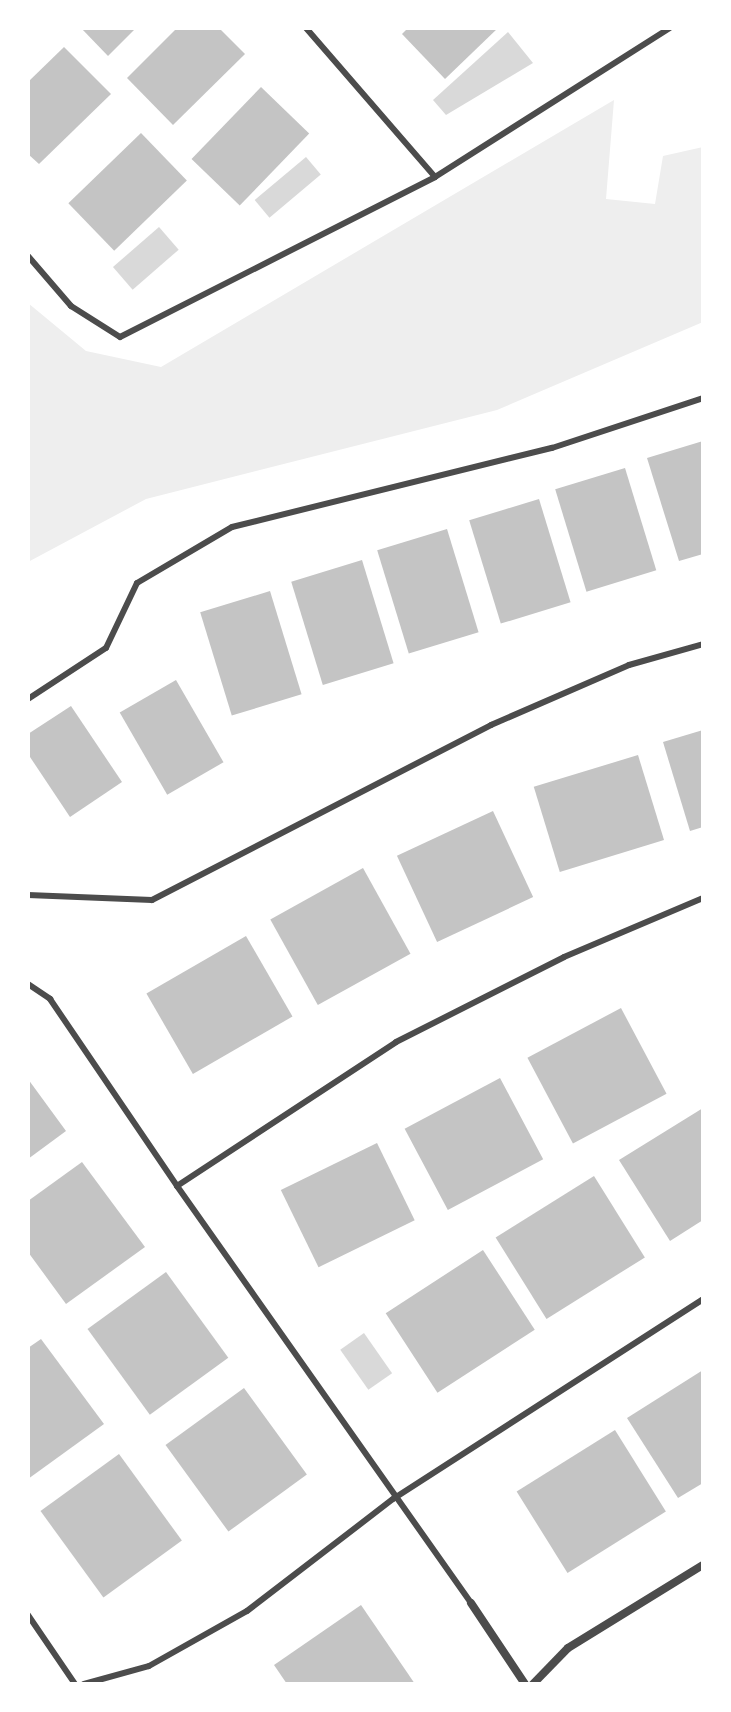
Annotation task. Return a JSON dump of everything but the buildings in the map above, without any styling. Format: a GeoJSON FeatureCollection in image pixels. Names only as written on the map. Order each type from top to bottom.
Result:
{"type":"FeatureCollection","features":[{"type":"Feature","properties":{"kind":"street"},"geometry":{"type":"LineString","coordinates":[[533,1684],[568,1648],[703,1565]]}},
{"type":"Feature","properties":{"kind":"street"},"geometry":{"type":"LineString","coordinates":[[471,1603],[525,1684]]}},
{"type":"Feature","properties":{"kind":"lane"},"geometry":{"type":"LineString","coordinates":[[306,28],[435,177]]}},
{"type":"Feature","properties":{"kind":"lane"},"geometry":{"type":"LineString","coordinates":[[28,256],[71,306],[120,337],[435,177],[670,28]]}},
{"type":"Feature","properties":{"kind":"lane"},"geometry":{"type":"LineString","coordinates":[[28,699],[106,648],[137,583],[232,527],[552,448],[703,398]]}},
{"type":"Feature","properties":{"kind":"lane"},"geometry":{"type":"LineString","coordinates":[[28,895],[152,900],[491,725],[629,665],[703,644]]}},
{"type":"Feature","properties":{"kind":"lane"},"geometry":{"type":"LineString","coordinates":[[177,1186],[396,1042],[564,957],[703,898]]}},
{"type":"Feature","properties":{"kind":"lane"},"geometry":{"type":"LineString","coordinates":[[28,984],[50,999],[393,1499],[471,1603]]}},
{"type":"Feature","properties":{"kind":"lane"},"geometry":{"type":"LineString","coordinates":[[84,1684],[149,1666],[247,1611],[393,1499],[703,1299]]}},
{"type":"Feature","properties":{"kind":"lane"},"geometry":{"type":"LineString","coordinates":[[28,1615],[75,1684]]}},
{"type":"Feature","properties":{"kind":"shaded area"},"geometry":{"type":"Polygon","coordinates":[[[508,32],[533,63],[446,115],[433,100],[508,32]]]}},
{"type":"Feature","properties":{"kind":"shaded area"},"geometry":{"type":"Polygon","coordinates":[[[614,100],[606,199],[655,204],[663,156],[703,147],[703,322],[497,410],[146,499],[28,562],[28,303],[86,351],[161,367],[614,100]]]}},
{"type":"Feature","properties":{"kind":"shaded area"},"geometry":{"type":"Polygon","coordinates":[[[306,157],[321,175],[269,218],[255,200],[306,157]]]}},
{"type":"Feature","properties":{"kind":"shaded area"},"geometry":{"type":"Polygon","coordinates":[[[159,227],[179,250],[133,290],[113,267],[159,227]]]}},
{"type":"Feature","properties":{"kind":"shaded area"},"geometry":{"type":"Polygon","coordinates":[[[364,1333],[392,1373],[368,1390],[340,1350],[364,1333]]]}}]}
